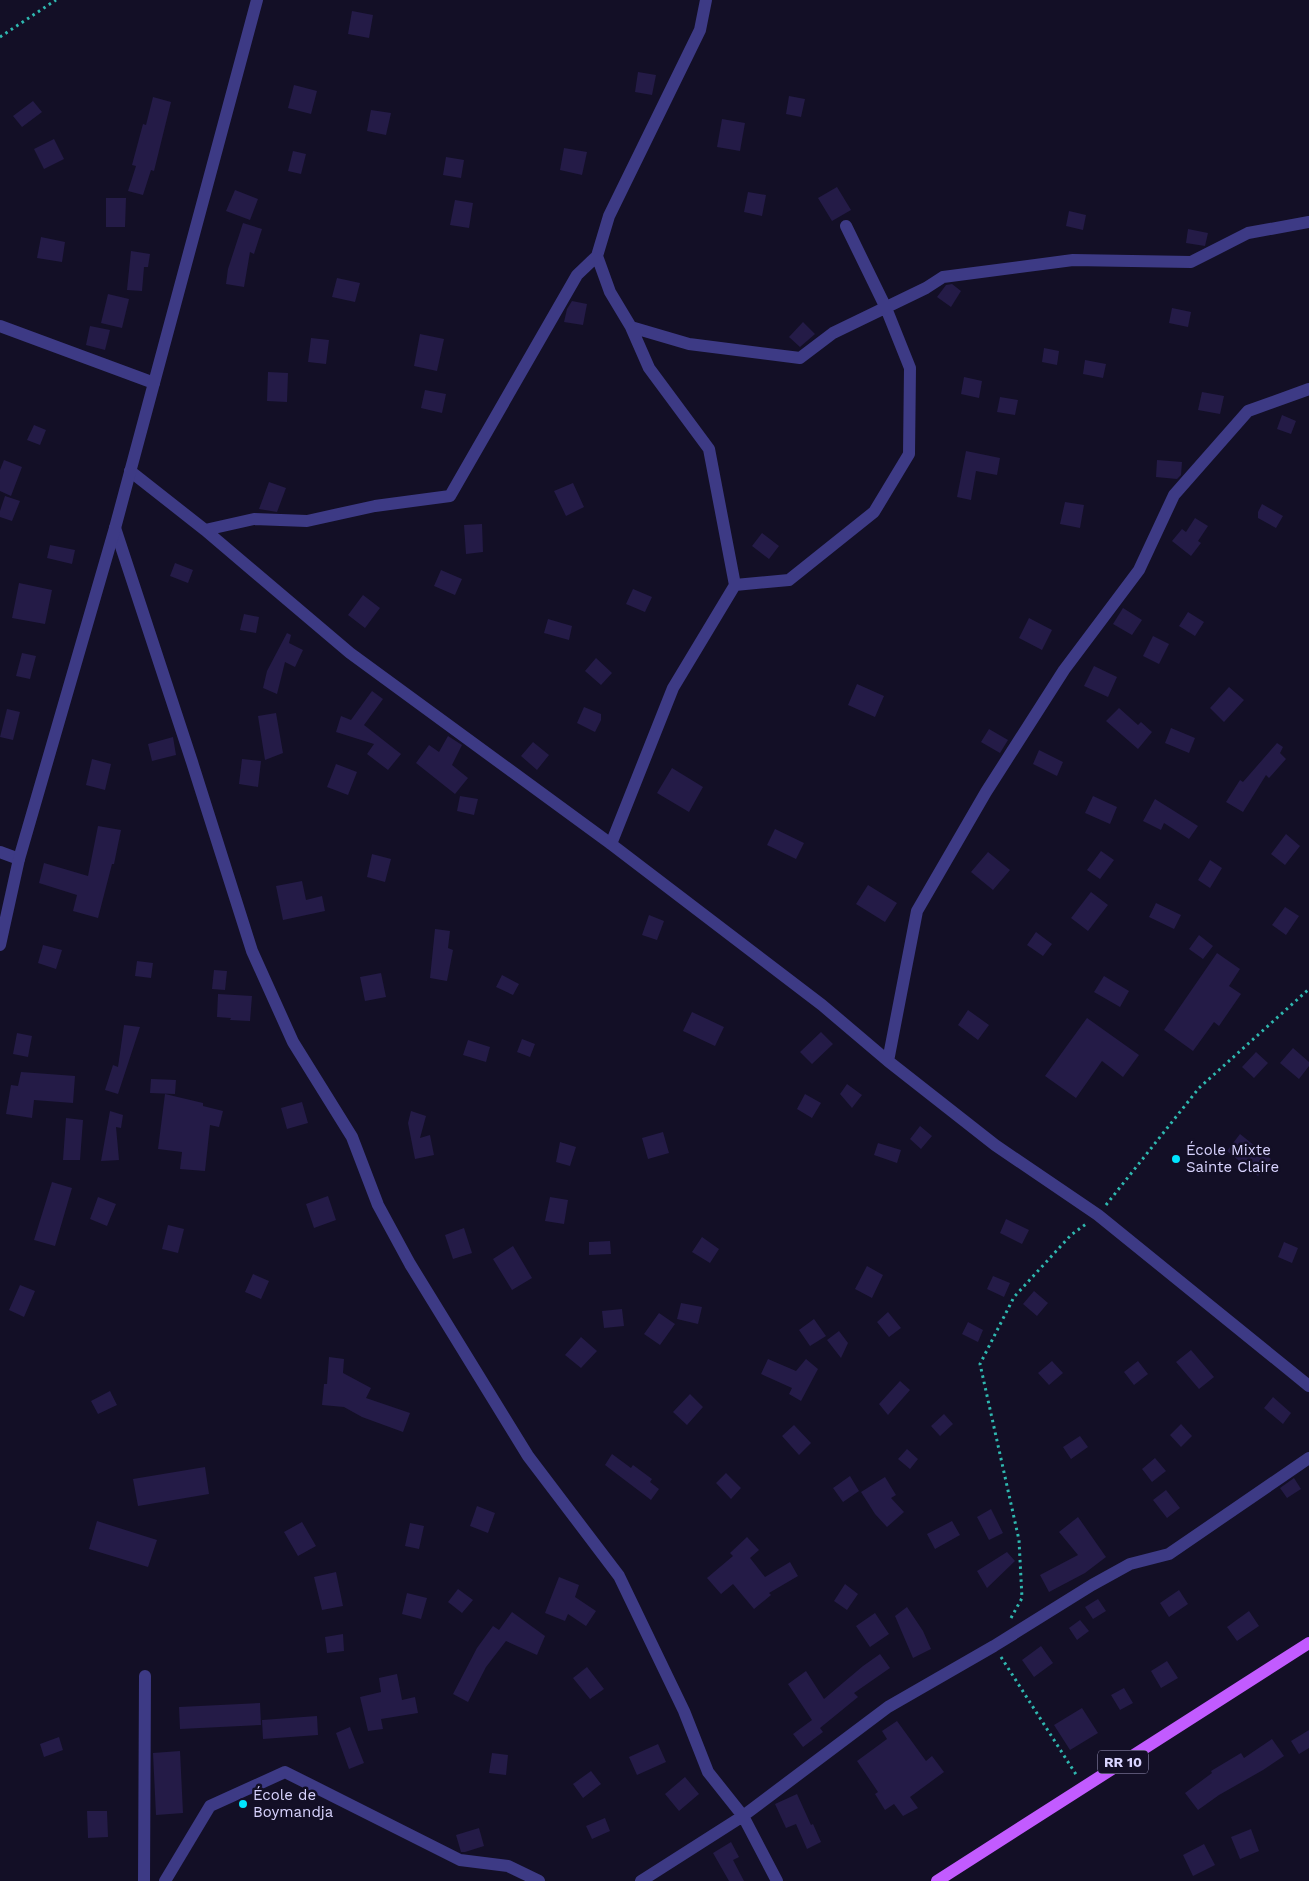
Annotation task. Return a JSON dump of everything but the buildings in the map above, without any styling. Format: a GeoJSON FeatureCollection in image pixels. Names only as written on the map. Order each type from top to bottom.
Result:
{"type":"FeatureCollection","features":[{"type":"Feature","properties":{"kind":"main road","name":"RR 10"},"geometry":{"type":"LineString","coordinates":[[937,1881],[1309,1643]]}},
{"type":"Feature","properties":{"kind":"street"},"geometry":{"type":"LineString","coordinates":[[0,945],[19,859],[115,528],[257,0]]}},
{"type":"Feature","properties":{"kind":"street"},"geometry":{"type":"LineString","coordinates":[[205,530],[254,519],[307,521],[375,506],[450,496],[577,275],[598,256],[609,216],[700,30],[706,0]]}},
{"type":"Feature","properties":{"kind":"street"},"geometry":{"type":"LineString","coordinates":[[630,327],[690,344],[800,358],[833,333],[886,308],[943,277],[1073,260],[1192,262],[1248,233],[1309,222]]}},
{"type":"Feature","properties":{"kind":"street"},"geometry":{"type":"LineString","coordinates":[[735,585],[788,580],[874,512],[910,454],[910,368],[886,308],[846,226]]}},
{"type":"Feature","properties":{"kind":"street"},"geometry":{"type":"LineString","coordinates":[[598,256],[610,292],[630,327],[649,368],[709,449],[735,585],[673,688],[611,844]]}},
{"type":"Feature","properties":{"kind":"street"},"geometry":{"type":"LineString","coordinates":[[0,326],[154,383]]}},
{"type":"Feature","properties":{"kind":"street"},"geometry":{"type":"LineString","coordinates":[[888,1061],[917,911],[986,792],[1064,670],[1138,570],[1174,495],[1248,410],[1309,389]]}},
{"type":"Feature","properties":{"kind":"street"},"geometry":{"type":"LineString","coordinates":[[130,470],[205,530],[350,653],[611,844],[822,1005],[888,1061],[996,1145],[1098,1215],[1309,1386]]}},
{"type":"Feature","properties":{"kind":"street"},"geometry":{"type":"LineString","coordinates":[[115,528],[252,951],[294,1042],[352,1137],[378,1205],[410,1264],[528,1456],[619,1576],[658,1653],[684,1711],[708,1772],[744,1816],[777,1881]]}},
{"type":"Feature","properties":{"kind":"street"},"geometry":{"type":"LineString","coordinates":[[0,852],[19,859]]}},
{"type":"Feature","properties":{"kind":"street"},"geometry":{"type":"LineString","coordinates":[[641,1881],[744,1816],[888,1707],[1130,1564],[1169,1554],[1309,1458]]}},
{"type":"Feature","properties":{"kind":"street"},"geometry":{"type":"LineString","coordinates":[[144,1881],[145,1676]]}},
{"type":"Feature","properties":{"kind":"street"},"geometry":{"type":"LineString","coordinates":[[165,1881],[210,1806],[285,1772],[460,1860],[508,1866],[540,1881]]}},
{"type":"Feature","properties":{"kind":"path"},"geometry":{"type":"LineString","coordinates":[[0,37],[56,0]]}},
{"type":"Feature","properties":{"kind":"path"},"geometry":{"type":"LineString","coordinates":[[1008,1622],[1022,1598],[1019,1540],[980,1364],[1014,1297],[1071,1235],[1098,1215],[1199,1088],[1309,989]]}},
{"type":"Feature","properties":{"kind":"path"},"geometry":{"type":"LineString","coordinates":[[994,1646],[1084,1788]]}},
{"type":"Feature","properties":{"kind":"place","name":"École Mixte Sainte Claire"},"geometry":{"type":"Point","coordinates":[1176,1159]}},
{"type":"Feature","properties":{"kind":"place","name":"École de Boymandja"},"geometry":{"type":"Point","coordinates":[243,1804]}}]}
